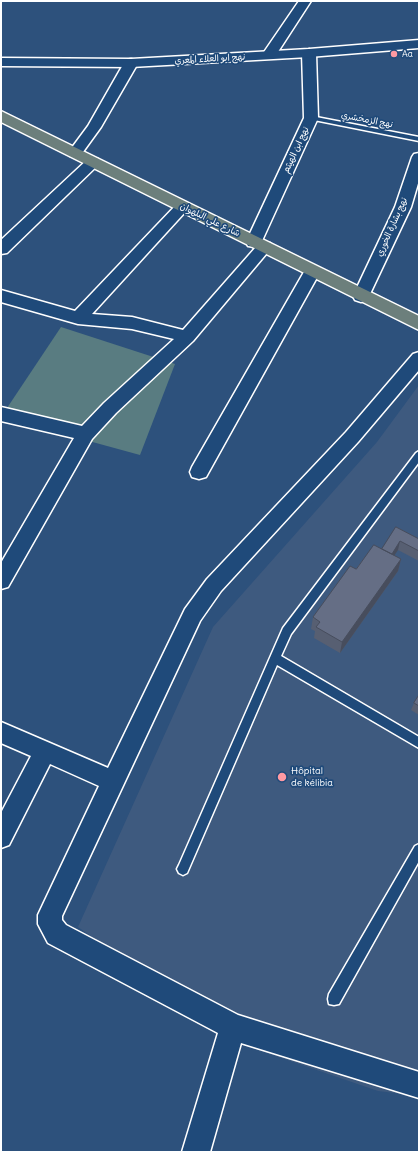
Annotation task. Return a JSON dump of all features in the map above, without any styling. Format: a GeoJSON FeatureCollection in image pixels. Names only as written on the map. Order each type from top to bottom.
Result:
{"type":"FeatureCollection","features":[{"type":"Feature","properties":{"kind":"main road","name":"شارع علي البلهوان"},"geometry":{"type":"LineString","coordinates":[[1,116],[419,324]]}},
{"type":"Feature","properties":{"kind":"street"},"geometry":{"type":"LineString","coordinates":[[269,55],[305,1]]}},
{"type":"Feature","properties":{"kind":"street","name":"نهج ابو العلاء المعري"},"geometry":{"type":"LineString","coordinates":[[1,62],[131,63],[309,53],[419,44]]}},
{"type":"Feature","properties":{"kind":"street","name":"نهج ابن الهيثم"},"geometry":{"type":"LineString","coordinates":[[1,581],[86,434],[110,408],[187,337],[259,244],[311,118],[309,53]]}},
{"type":"Feature","properties":{"kind":"street"},"geometry":{"type":"LineString","coordinates":[[74,153],[94,127],[131,63]]}},
{"type":"Feature","properties":{"kind":"street","name":"نهج بشارة الخوري"},"geometry":{"type":"LineString","coordinates":[[361,296],[403,207],[419,157]]}},
{"type":"Feature","properties":{"kind":"street"},"geometry":{"type":"LineString","coordinates":[[1,249],[93,162]]}},
{"type":"Feature","properties":{"kind":"street"},"geometry":{"type":"LineString","coordinates":[[78,318],[182,207]]}},
{"type":"Feature","properties":{"kind":"street"},"geometry":{"type":"LineString","coordinates":[[403,207],[419,209]]}},
{"type":"Feature","properties":{"kind":"street"},"geometry":{"type":"LineString","coordinates":[[199,472],[312,272]]}},
{"type":"Feature","properties":{"kind":"street"},"geometry":{"type":"LineString","coordinates":[[1,296],[78,318],[132,323],[187,337]]}},
{"type":"Feature","properties":{"kind":"street"},"geometry":{"type":"LineString","coordinates":[[419,358],[352,437],[214,585],[199,605],[187,625],[50,915],[50,924],[57,934],[233,1027],[419,1085]]}},
{"type":"Feature","properties":{"kind":"street"},"geometry":{"type":"LineString","coordinates":[[1,414],[86,434]]}},
{"type":"Feature","properties":{"kind":"street"},"geometry":{"type":"LineString","coordinates":[[1,732],[114,781]]}},
{"type":"Feature","properties":{"kind":"street"},"geometry":{"type":"LineString","coordinates":[[1,837],[45,751]]}},
{"type":"Feature","properties":{"kind":"street"},"geometry":{"type":"LineString","coordinates":[[196,1152],[233,1027]]}},
{"type":"Feature","properties":{"kind":"lane","name":"نهج الزمخشري"},"geometry":{"type":"LineString","coordinates":[[311,118],[419,139]]}},
{"type":"Feature","properties":{"kind":"lane"},"geometry":{"type":"LineString","coordinates":[[183,870],[287,631],[419,455]]}},
{"type":"Feature","properties":{"kind":"lane"},"geometry":{"type":"LineString","coordinates":[[275,658],[419,743]]}},
{"type":"Feature","properties":{"kind":"lane"},"geometry":{"type":"LineString","coordinates":[[334,999],[419,850]]}},
{"type":"Feature","properties":{"kind":"shaded area","name":"Hôpital de kélibia"},"geometry":{"type":"Polygon","coordinates":[[[419,385],[419,1096],[378,1091],[241,1044],[78,927],[213,627],[377,442],[419,385]]]}},
{"type":"Feature","properties":{"kind":"green space"},"geometry":{"type":"Polygon","coordinates":[[[61,327],[175,364],[140,455],[1,417],[61,327]]]}},
{"type":"Feature","properties":{"kind":"building"},"geometry":{"type":"Polygon","coordinates":[[[396,527],[419,539],[419,551],[400,541],[392,554],[382,549],[396,527]]]}},
{"type":"Feature","properties":{"kind":"building"},"geometry":{"type":"Polygon","coordinates":[[[374,545],[401,559],[342,642],[316,627],[320,622],[313,617],[350,566],[356,569],[374,545]]]}},
{"type":"Feature","properties":{"kind":"building"},"geometry":{"type":"Polygon","coordinates":[[[419,695],[419,706],[414,703],[419,695]]]}},
{"type":"Feature","properties":{"kind":"place","name":"Aa"},"geometry":{"type":"Point","coordinates":[394,54]}},
{"type":"Feature","properties":{"kind":"place","name":"Hôpital de kélibia"},"geometry":{"type":"Point","coordinates":[282,777]}}]}
